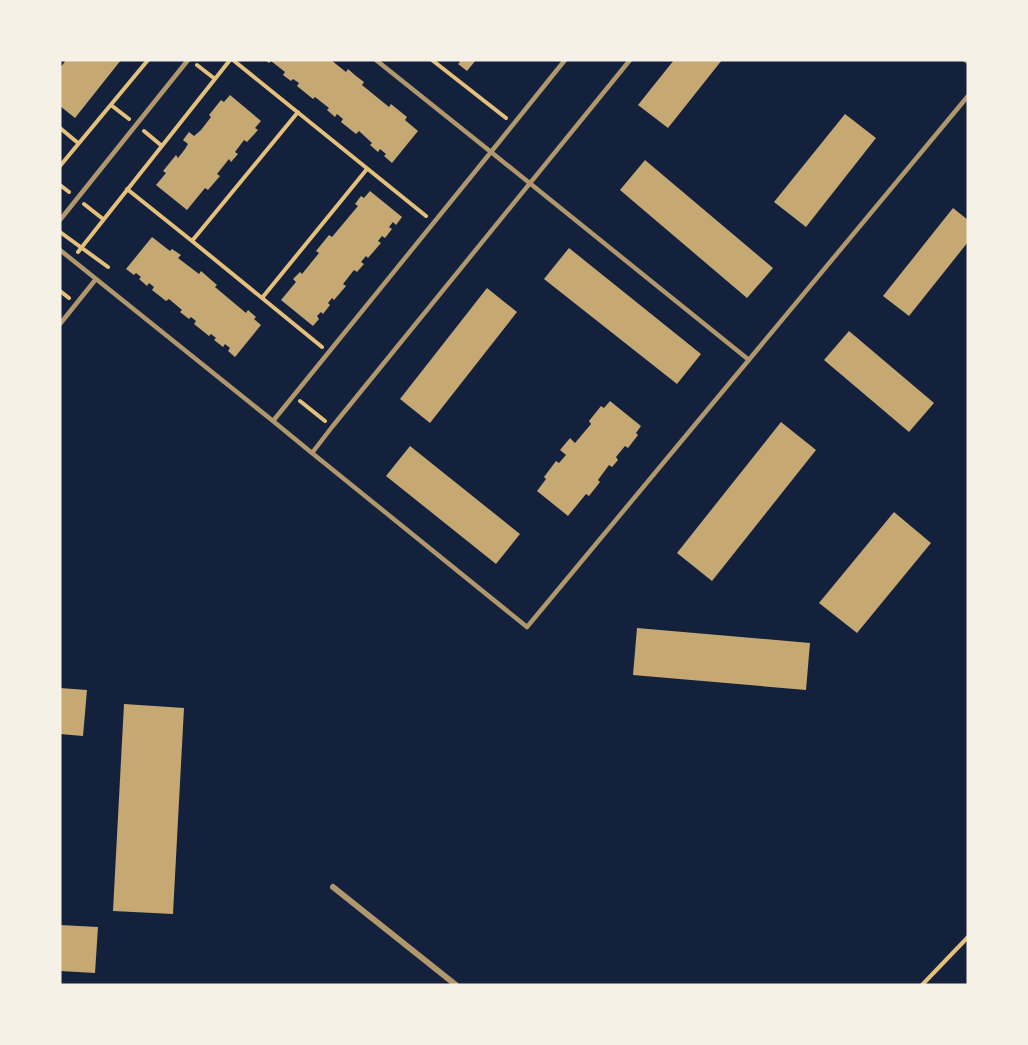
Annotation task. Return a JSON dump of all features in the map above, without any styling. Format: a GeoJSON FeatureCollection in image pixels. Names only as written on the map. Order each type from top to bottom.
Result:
{"type":"FeatureCollection","features":[{"type":"Feature","properties":{"kind":"street"},"geometry":{"type":"LineString","coordinates":[[333,888],[456,985]]}},
{"type":"Feature","properties":{"kind":"lane"},"geometry":{"type":"LineString","coordinates":[[60,220],[190,60]]}},
{"type":"Feature","properties":{"kind":"lane"},"geometry":{"type":"LineString","coordinates":[[376,60],[748,360]]}},
{"type":"Feature","properties":{"kind":"lane"},"geometry":{"type":"LineString","coordinates":[[273,422],[565,60]]}},
{"type":"Feature","properties":{"kind":"lane"},"geometry":{"type":"LineString","coordinates":[[312,453],[630,60]]}},
{"type":"Feature","properties":{"kind":"lane"},"geometry":{"type":"LineString","coordinates":[[60,250],[527,627],[968,96]]}},
{"type":"Feature","properties":{"kind":"lane"},"geometry":{"type":"LineString","coordinates":[[60,324],[96,279]]}},
{"type":"Feature","properties":{"kind":"path"},"geometry":{"type":"LineString","coordinates":[[60,166],[148,60]]}},
{"type":"Feature","properties":{"kind":"path"},"geometry":{"type":"LineString","coordinates":[[190,60],[215,79]]}},
{"type":"Feature","properties":{"kind":"path"},"geometry":{"type":"LineString","coordinates":[[72,259],[232,60],[434,222]]}},
{"type":"Feature","properties":{"kind":"path"},"geometry":{"type":"LineString","coordinates":[[432,60],[514,124]]}},
{"type":"Feature","properties":{"kind":"path"},"geometry":{"type":"LineString","coordinates":[[192,242],[298,112]]}},
{"type":"Feature","properties":{"kind":"path"},"geometry":{"type":"LineString","coordinates":[[60,128],[78,143]]}},
{"type":"Feature","properties":{"kind":"path"},"geometry":{"type":"LineString","coordinates":[[262,298],[368,169]]}},
{"type":"Feature","properties":{"kind":"path"},"geometry":{"type":"LineString","coordinates":[[128,189],[329,352]]}},
{"type":"Feature","properties":{"kind":"path"},"geometry":{"type":"LineString","coordinates":[[77,198],[104,219]]}},
{"type":"Feature","properties":{"kind":"path"},"geometry":{"type":"LineString","coordinates":[[60,232],[108,267]]}},
{"type":"Feature","properties":{"kind":"path"},"geometry":{"type":"LineString","coordinates":[[293,396],[332,427]]}},
{"type":"Feature","properties":{"kind":"path"},"geometry":{"type":"LineString","coordinates":[[922,985],[968,937]]}},
{"type":"Feature","properties":{"kind":"building"},"geometry":{"type":"Polygon","coordinates":[[[66,60],[121,60],[75,118],[60,106],[60,68],[66,60]]]}},
{"type":"Feature","properties":{"kind":"building"},"geometry":{"type":"Polygon","coordinates":[[[265,60],[331,60],[346,72],[348,69],[364,82],[362,85],[389,107],[391,104],[407,117],[405,120],[418,131],[392,163],[380,149],[378,152],[370,145],[372,143],[359,131],[356,134],[341,122],[343,119],[337,114],[335,117],[327,110],[329,108],[297,86],[299,83],[293,79],[291,81],[283,75],[285,72],[271,61],[269,63],[265,60]]]}},
{"type":"Feature","properties":{"kind":"building"},"geometry":{"type":"Polygon","coordinates":[[[458,60],[476,60],[467,71],[458,64],[460,62],[458,60]]]}},
{"type":"Feature","properties":{"kind":"building"},"geometry":{"type":"Polygon","coordinates":[[[674,60],[722,60],[668,128],[638,105],[674,60]]]}},
{"type":"Feature","properties":{"kind":"building"},"geometry":{"type":"Polygon","coordinates":[[[230,95],[261,121],[255,128],[258,130],[247,142],[244,140],[235,152],[238,154],[231,162],[229,159],[217,174],[220,176],[208,190],[205,188],[187,210],[156,185],[166,173],[163,171],[176,155],[178,158],[185,149],[188,144],[183,140],[189,132],[194,136],[201,130],[221,100],[224,102],[230,95]]]}},
{"type":"Feature","properties":{"kind":"building"},"geometry":{"type":"Polygon","coordinates":[[[845,114],[876,138],[806,227],[774,202],[845,114]]]}},
{"type":"Feature","properties":{"kind":"building"},"geometry":{"type":"Polygon","coordinates":[[[645,160],[773,268],[747,298],[620,190],[645,160]]]}},
{"type":"Feature","properties":{"kind":"building"},"geometry":{"type":"Polygon","coordinates":[[[370,191],[402,217],[396,225],[393,222],[389,227],[392,229],[385,238],[382,236],[378,241],[381,243],[368,258],[366,256],[361,262],[364,264],[357,272],[354,270],[343,284],[346,286],[334,300],[332,298],[323,314],[321,312],[317,316],[319,319],[313,326],[281,300],[296,282],[293,279],[300,272],[302,274],[319,253],[316,251],[329,235],[332,237],[358,206],[355,204],[361,196],[364,198],[370,191]]]}},
{"type":"Feature","properties":{"kind":"building"},"geometry":{"type":"Polygon","coordinates":[[[953,208],[968,220],[968,242],[909,316],[883,296],[953,208]]]}},
{"type":"Feature","properties":{"kind":"building"},"geometry":{"type":"Polygon","coordinates":[[[152,237],[170,251],[172,249],[181,255],[178,258],[199,274],[201,271],[217,285],[215,287],[246,313],[248,310],[256,317],[254,319],[261,325],[235,357],[228,351],[230,348],[225,344],[223,347],[214,340],[216,338],[211,334],[209,336],[194,324],[196,321],[180,312],[182,310],[169,299],[166,301],[152,290],[154,287],[149,283],[147,286],[139,279],[141,277],[126,269],[152,237]]]}},
{"type":"Feature","properties":{"kind":"building"},"geometry":{"type":"Polygon","coordinates":[[[569,248],[701,354],[677,384],[544,279],[569,248]]]}},
{"type":"Feature","properties":{"kind":"building"},"geometry":{"type":"Polygon","coordinates":[[[487,288],[517,312],[430,423],[400,399],[487,288]]]}},
{"type":"Feature","properties":{"kind":"building"},"geometry":{"type":"Polygon","coordinates":[[[849,331],[934,403],[909,432],[824,360],[849,331]]]}},
{"type":"Feature","properties":{"kind":"building"},"geometry":{"type":"Polygon","coordinates":[[[610,401],[641,426],[636,433],[638,435],[628,448],[625,446],[616,457],[618,460],[612,467],[609,465],[589,496],[586,494],[568,516],[537,491],[556,461],[559,463],[566,455],[560,450],[570,438],[575,443],[591,424],[589,421],[601,406],[604,408],[610,401]]]}},
{"type":"Feature","properties":{"kind":"building"},"geometry":{"type":"Polygon","coordinates":[[[781,422],[816,450],[712,581],[677,553],[781,422]]]}},
{"type":"Feature","properties":{"kind":"building"},"geometry":{"type":"Polygon","coordinates":[[[410,446],[520,534],[496,564],[386,476],[410,446]]]}},
{"type":"Feature","properties":{"kind":"building"},"geometry":{"type":"Polygon","coordinates":[[[894,512],[931,543],[857,633],[819,603],[894,512]]]}},
{"type":"Feature","properties":{"kind":"building"},"geometry":{"type":"Polygon","coordinates":[[[637,628],[810,643],[806,690],[633,675],[637,628]]]}},
{"type":"Feature","properties":{"kind":"building"},"geometry":{"type":"Polygon","coordinates":[[[60,688],[87,690],[83,736],[60,734],[60,688]]]}},
{"type":"Feature","properties":{"kind":"building"},"geometry":{"type":"Polygon","coordinates":[[[124,704],[184,708],[173,914],[113,911],[124,704]]]}},
{"type":"Feature","properties":{"kind":"building"},"geometry":{"type":"Polygon","coordinates":[[[60,925],[98,927],[95,973],[60,971],[60,925]]]}}]}
